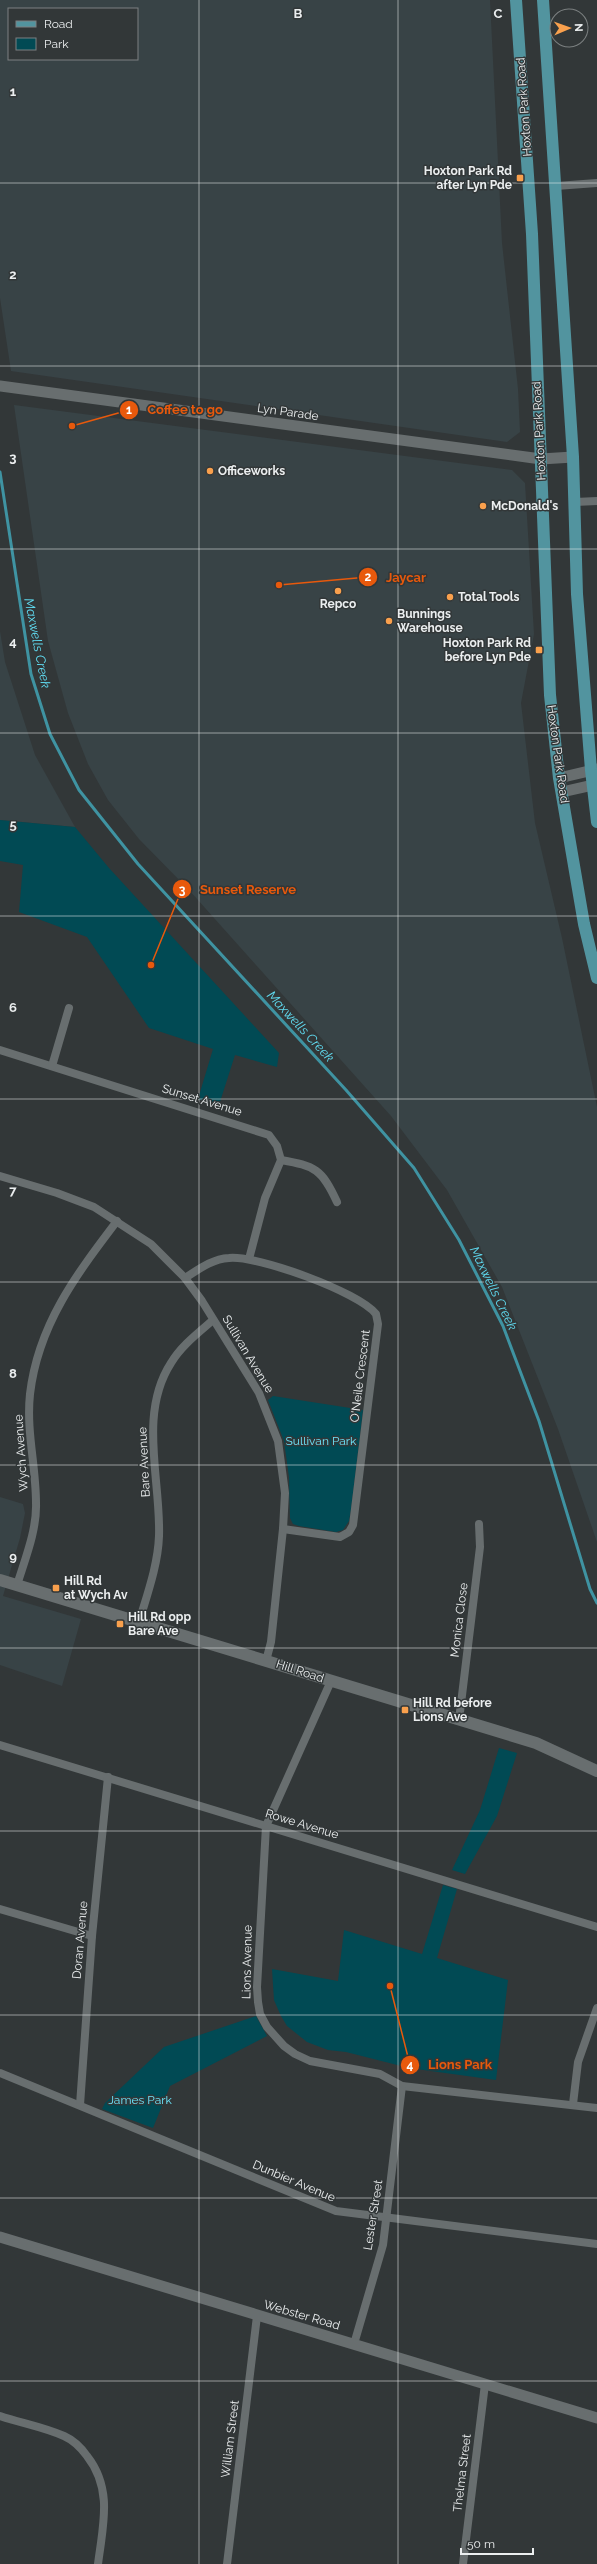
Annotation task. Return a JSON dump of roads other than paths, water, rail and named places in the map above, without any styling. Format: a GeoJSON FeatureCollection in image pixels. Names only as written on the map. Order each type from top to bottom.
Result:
{"type":"FeatureCollection","features":[{"type":"Feature","properties":{"kind":"main road","name":"Hoxton Park Road"},"geometry":{"type":"LineString","coordinates":[[516,0],[529,177],[548,673],[554,745],[559,778],[584,924],[597,978]]}},
{"type":"Feature","properties":{"kind":"main road"},"geometry":{"type":"LineString","coordinates":[[543,0],[573,458],[577,594],[594,770],[597,822]]}},
{"type":"Feature","properties":{"kind":"main road","name":"Hill Road"},"geometry":{"type":"LineString","coordinates":[[0,1580],[536,1743],[597,1770]]}},
{"type":"Feature","properties":{"kind":"street"},"geometry":{"type":"LineString","coordinates":[[556,186],[597,183]]}},
{"type":"Feature","properties":{"kind":"street","name":"Lyn Parade"},"geometry":{"type":"LineString","coordinates":[[6,387],[541,459],[573,458]]}},
{"type":"Feature","properties":{"kind":"street"},"geometry":{"type":"LineString","coordinates":[[575,502],[597,501]]}},
{"type":"Feature","properties":{"kind":"street"},"geometry":{"type":"LineString","coordinates":[[559,778],[594,770]]}},
{"type":"Feature","properties":{"kind":"street"},"geometry":{"type":"LineString","coordinates":[[562,792],[595,785]]}},
{"type":"Feature","properties":{"kind":"street"},"geometry":{"type":"LineString","coordinates":[[52,1066],[69,1008]]}},
{"type":"Feature","properties":{"kind":"street","name":"Sunset Avenue"},"geometry":{"type":"LineString","coordinates":[[0,1050],[262,1132],[274,1140],[280,1150],[281,1160]]}},
{"type":"Feature","properties":{"kind":"street"},"geometry":{"type":"LineString","coordinates":[[249,1259],[265,1198],[281,1160],[310,1165],[330,1187],[337,1202]]}},
{"type":"Feature","properties":{"kind":"street","name":"Sullivan Avenue"},"geometry":{"type":"LineString","coordinates":[[0,1176],[77,1200],[117,1221],[151,1244],[185,1278],[254,1385],[273,1427],[284,1480],[283,1529],[271,1642],[266,1660]]}},
{"type":"Feature","properties":{"kind":"street","name":"Wych Avenue"},"geometry":{"type":"LineString","coordinates":[[17,1585],[36,1510],[29,1413],[37,1359],[46,1330],[63,1295],[117,1221]]}},
{"type":"Feature","properties":{"kind":"street","name":"O'Neile Crescent"},"geometry":{"type":"LineString","coordinates":[[185,1278],[205,1265],[221,1259],[249,1259],[341,1291],[370,1308],[376,1314],[378,1320],[353,1525],[349,1532],[340,1536],[283,1529]]}},
{"type":"Feature","properties":{"kind":"street","name":"Bare Avenue"},"geometry":{"type":"LineString","coordinates":[[140,1622],[159,1537],[154,1417],[156,1397],[164,1375],[176,1356],[213,1320]]}},
{"type":"Feature","properties":{"kind":"street","name":"Monica Close"},"geometry":{"type":"LineString","coordinates":[[459,1720],[480,1547],[479,1524]]}},
{"type":"Feature","properties":{"kind":"street","name":"Lions Avenue"},"geometry":{"type":"LineString","coordinates":[[331,1681],[266,1826],[257,1987],[260,2014],[267,2027],[284,2046],[310,2061],[380,2074],[402,2086],[573,2104],[597,2108]]}},
{"type":"Feature","properties":{"kind":"street","name":"Rowe Avenue"},"geometry":{"type":"LineString","coordinates":[[0,1745],[597,1927]]}},
{"type":"Feature","properties":{"kind":"street","name":"Doran Avenue"},"geometry":{"type":"LineString","coordinates":[[80,2105],[92,1936],[108,1777]]}},
{"type":"Feature","properties":{"kind":"street"},"geometry":{"type":"LineString","coordinates":[[0,1909],[92,1936]]}},
{"type":"Feature","properties":{"kind":"street"},"geometry":{"type":"LineString","coordinates":[[573,2104],[578,2062],[597,2008]]}},
{"type":"Feature","properties":{"kind":"street","name":"Dunbier Avenue"},"geometry":{"type":"LineString","coordinates":[[0,2073],[336,2211],[597,2244]]}},
{"type":"Feature","properties":{"kind":"street","name":"Lester Street"},"geometry":{"type":"LineString","coordinates":[[354,2344],[382,2245],[402,2086]]}},
{"type":"Feature","properties":{"kind":"street","name":"Webster Road"},"geometry":{"type":"LineString","coordinates":[[0,2237],[597,2418]]}},
{"type":"Feature","properties":{"kind":"street","name":"William Street"},"geometry":{"type":"LineString","coordinates":[[227,2564],[257,2316]]}},
{"type":"Feature","properties":{"kind":"street","name":"Thelma Street"},"geometry":{"type":"LineString","coordinates":[[463,2564],[485,2384]]}},
{"type":"Feature","properties":{"kind":"street"},"geometry":{"type":"LineString","coordinates":[[0,2416],[65,2437],[83,2450],[96,2468],[104,2486],[105,2505],[98,2564]]}},
{"type":"Feature","properties":{"kind":"waterway","name":"Maxwells Creek"},"geometry":{"type":"LineString","coordinates":[[0,472],[31,674],[50,734],[79,790],[138,864],[346,1090],[414,1168],[459,1240],[503,1326],[539,1421],[590,1589],[597,1603]]}},
{"type":"Feature","properties":{"kind":"place","name":"Hoxton Park Rd after Lyn Pde"},"geometry":{"type":"Point","coordinates":[520,178]}},
{"type":"Feature","properties":{"kind":"place","name":"Coffee to go"},"geometry":{"type":"Point","coordinates":[72,426]}},
{"type":"Feature","properties":{"kind":"place","name":"Officeworks"},"geometry":{"type":"Point","coordinates":[210,471]}},
{"type":"Feature","properties":{"kind":"place","name":"McDonald's"},"geometry":{"type":"Point","coordinates":[483,506]}},
{"type":"Feature","properties":{"kind":"place","name":"Jaycar"},"geometry":{"type":"Point","coordinates":[279,585]}},
{"type":"Feature","properties":{"kind":"place","name":"Repco"},"geometry":{"type":"Point","coordinates":[338,591]}},
{"type":"Feature","properties":{"kind":"place","name":"Total Tools"},"geometry":{"type":"Point","coordinates":[450,597]}},
{"type":"Feature","properties":{"kind":"place","name":"Bunnings Warehouse"},"geometry":{"type":"Point","coordinates":[389,621]}},
{"type":"Feature","properties":{"kind":"place","name":"Hoxton Park Rd before Lyn Pde"},"geometry":{"type":"Point","coordinates":[539,650]}},
{"type":"Feature","properties":{"kind":"place","name":"Sunset Reserve"},"geometry":{"type":"Point","coordinates":[151,965]}},
{"type":"Feature","properties":{"kind":"place","name":"Hill Rd at Wych Av"},"geometry":{"type":"Point","coordinates":[56,1588]}},
{"type":"Feature","properties":{"kind":"place","name":"Hill Rd opp Bare Ave"},"geometry":{"type":"Point","coordinates":[120,1624]}},
{"type":"Feature","properties":{"kind":"place","name":"Hill Rd before Lions Ave"},"geometry":{"type":"Point","coordinates":[405,1710]}},
{"type":"Feature","properties":{"kind":"place","name":"Lions Park"},"geometry":{"type":"Point","coordinates":[390,1986]}},
{"type":"Feature","properties":{"kind":"park label","name":"Sullivan Park"},"geometry":{"type":"Point","coordinates":[321,1441]}},
{"type":"Feature","properties":{"kind":"park label","name":"James Park"},"geometry":{"type":"Point","coordinates":[140,2100]}}]}
